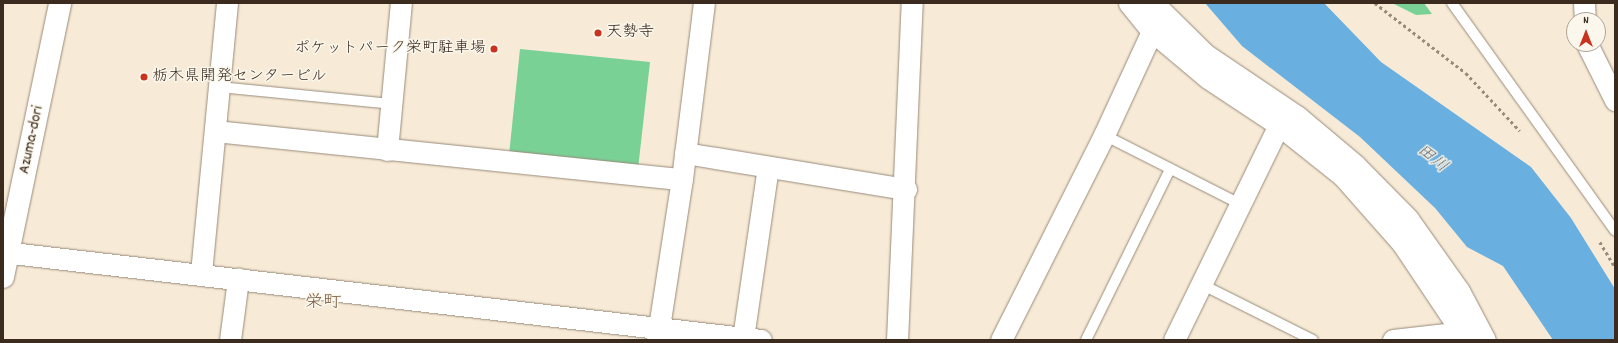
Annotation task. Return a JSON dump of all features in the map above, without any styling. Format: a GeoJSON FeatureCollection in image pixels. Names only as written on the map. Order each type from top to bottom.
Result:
{"type":"FeatureCollection","features":[{"type":"Feature","properties":{"kind":"main road","name":"Azuma-dori"},"geometry":{"type":"LineString","coordinates":[[3,277],[5,252],[60,3]]}},
{"type":"Feature","properties":{"kind":"street"},"geometry":{"type":"LineString","coordinates":[[201,273],[227,3]]}},
{"type":"Feature","properties":{"kind":"street"},"geometry":{"type":"LineString","coordinates":[[387,150],[401,3]]}},
{"type":"Feature","properties":{"kind":"street"},"geometry":{"type":"LineString","coordinates":[[657,335],[682,180],[704,3]]}},
{"type":"Feature","properties":{"kind":"street"},"geometry":{"type":"LineString","coordinates":[[897,340],[906,189],[912,3]]}},
{"type":"Feature","properties":{"kind":"street"},"geometry":{"type":"LineString","coordinates":[[1129,3],[1152,31],[1208,78],[1279,125],[1343,176],[1402,243],[1464,336]]}},
{"type":"Feature","properties":{"kind":"street"},"geometry":{"type":"LineString","coordinates":[[1153,3],[1206,55],[1298,117],[1356,164],[1408,219],[1459,291],[1485,340]]}},
{"type":"Feature","properties":{"kind":"street"},"geometry":{"type":"LineString","coordinates":[[1001,340],[1104,136],[1152,31]]}},
{"type":"Feature","properties":{"kind":"street"},"geometry":{"type":"LineString","coordinates":[[1591,52],[1615,100]]}},
{"type":"Feature","properties":{"kind":"street"},"geometry":{"type":"LineString","coordinates":[[1174,340],[1242,205],[1279,125]]}},
{"type":"Feature","properties":{"kind":"street"},"geometry":{"type":"LineString","coordinates":[[215,131],[682,180]]}},
{"type":"Feature","properties":{"kind":"street"},"geometry":{"type":"LineString","coordinates":[[685,153],[906,189]]}},
{"type":"Feature","properties":{"kind":"street"},"geometry":{"type":"LineString","coordinates":[[5,252],[201,273],[657,335],[752,339],[768,167]]}},
{"type":"Feature","properties":{"kind":"street"},"geometry":{"type":"LineString","coordinates":[[230,340],[238,279]]}},
{"type":"Feature","properties":{"kind":"street"},"geometry":{"type":"LineString","coordinates":[[1393,340],[1464,336]]}},
{"type":"Feature","properties":{"kind":"lane"},"geometry":{"type":"LineString","coordinates":[[1452,3],[1615,230]]}},
{"type":"Feature","properties":{"kind":"lane"},"geometry":{"type":"LineString","coordinates":[[219,87],[391,104]]}},
{"type":"Feature","properties":{"kind":"lane"},"geometry":{"type":"LineString","coordinates":[[1104,136],[1242,205]]}},
{"type":"Feature","properties":{"kind":"lane"},"geometry":{"type":"LineString","coordinates":[[1086,340],[1170,169]]}},
{"type":"Feature","properties":{"kind":"lane"},"geometry":{"type":"LineString","coordinates":[[1202,284],[1313,340]]}},
{"type":"Feature","properties":{"kind":"path"},"geometry":{"type":"LineString","coordinates":[[1375,3],[1466,73],[1523,134]]}},
{"type":"Feature","properties":{"kind":"path"},"geometry":{"type":"LineString","coordinates":[[1599,240],[1615,267]]}},
{"type":"Feature","properties":{"kind":"green space"},"geometry":{"type":"Polygon","coordinates":[[[1392,3],[1424,3],[1432,14],[1416,15],[1392,3]]]}},
{"type":"Feature","properties":{"kind":"green space"},"geometry":{"type":"Polygon","coordinates":[[[520,49],[650,62],[638,169],[509,155],[520,49]]]}},
{"type":"Feature","properties":{"kind":"water","name":"田川"},"geometry":{"type":"Polygon","coordinates":[[[1205,3],[1324,3],[1381,62],[1531,167],[1571,218],[1615,289],[1615,340],[1553,340],[1503,266],[1467,247],[1435,208],[1360,137],[1242,46],[1205,3]]]}},
{"type":"Feature","properties":{"kind":"place","name":"天勢寺"},"geometry":{"type":"Point","coordinates":[598,33]}},
{"type":"Feature","properties":{"kind":"place","name":"ポケットパーク栄町駐車場"},"geometry":{"type":"Point","coordinates":[494,49]}},
{"type":"Feature","properties":{"kind":"place","name":"栃木県開発センタービル"},"geometry":{"type":"Point","coordinates":[144,77]}},
{"type":"Feature","properties":{"kind":"district","name":"栄町"},"geometry":{"type":"Point","coordinates":[323,304]}}]}
